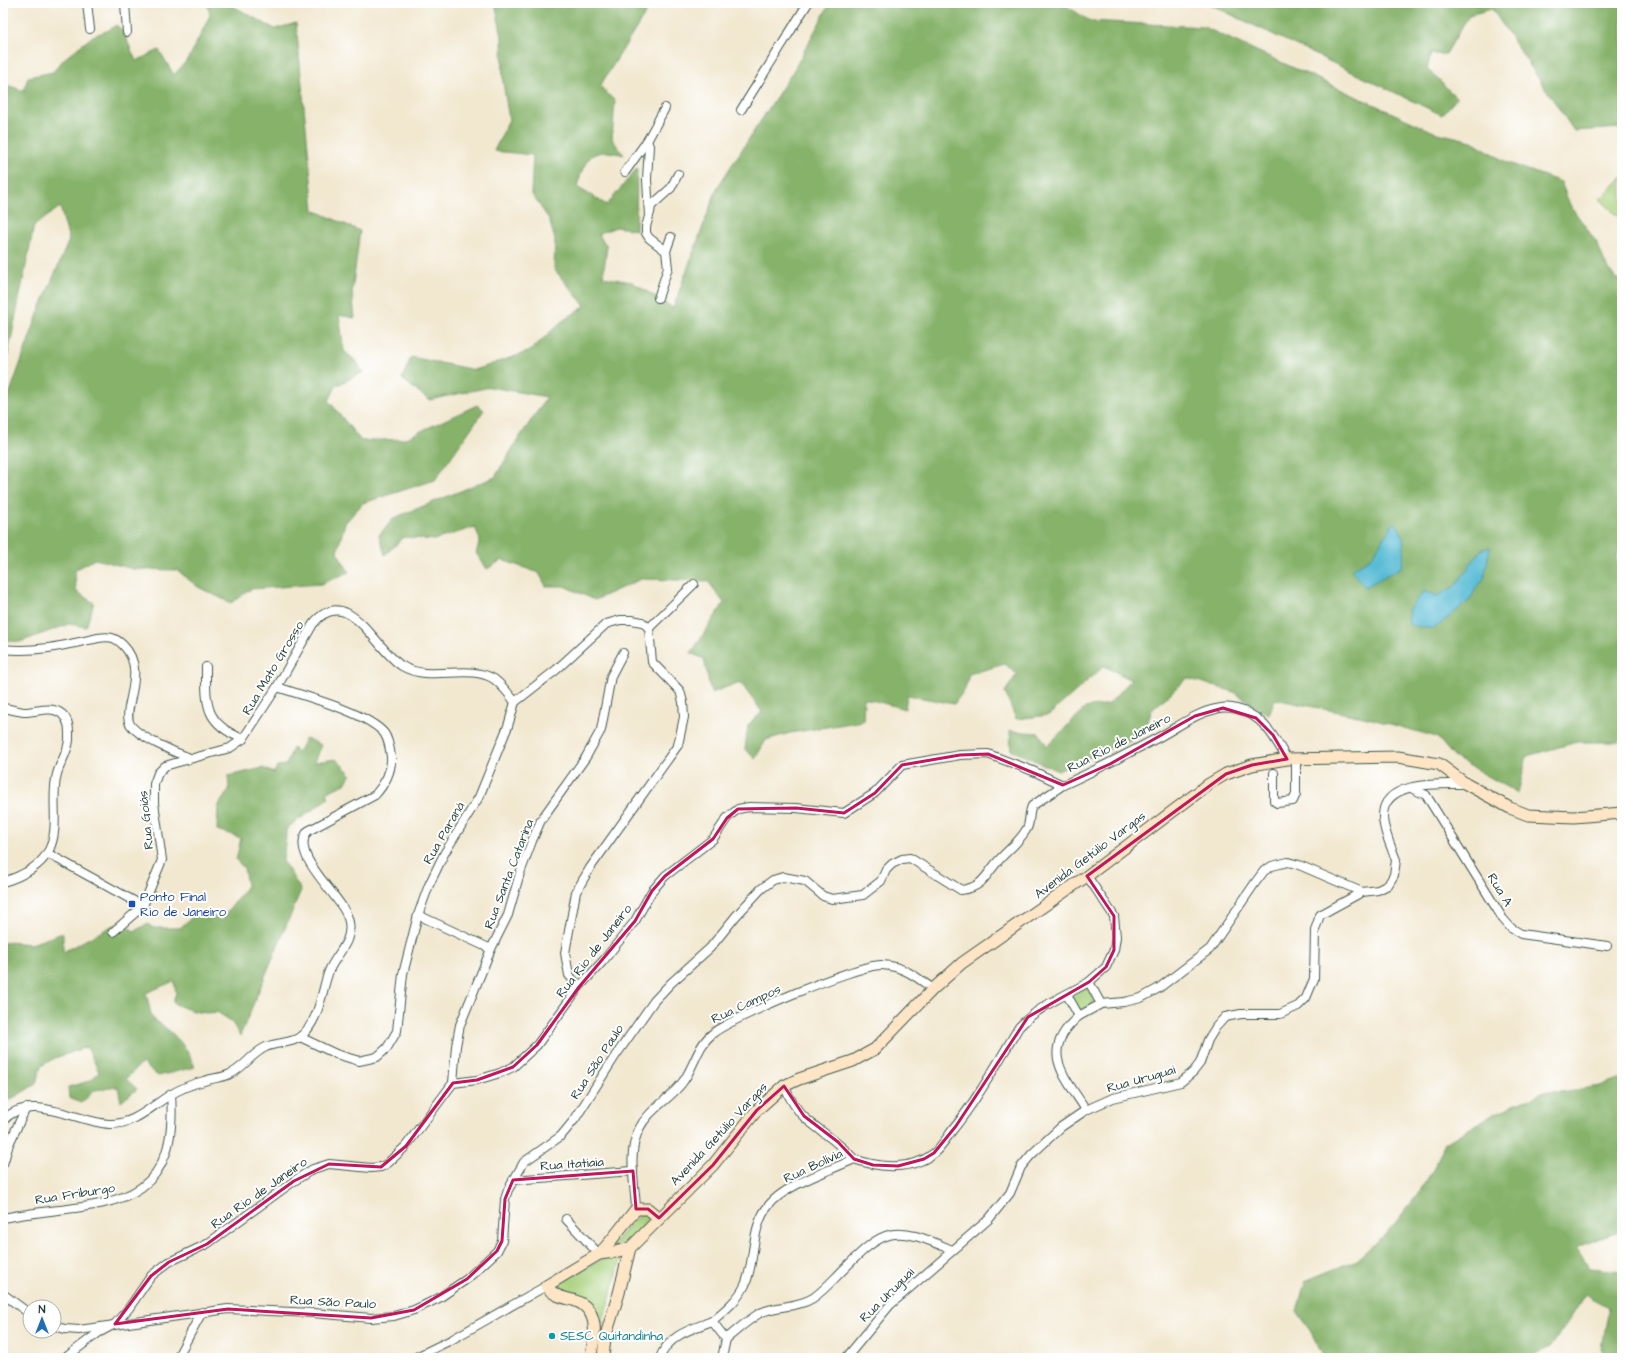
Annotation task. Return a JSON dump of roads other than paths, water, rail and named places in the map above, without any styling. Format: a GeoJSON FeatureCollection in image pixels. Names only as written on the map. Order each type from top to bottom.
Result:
{"type":"FeatureCollection","features":[{"type":"Feature","properties":{"kind":"street"},"geometry":{"type":"LineString","coordinates":[[87,3],[90,29]]}},
{"type":"Feature","properties":{"kind":"street"},"geometry":{"type":"LineString","coordinates":[[125,3],[127,32]]}},
{"type":"Feature","properties":{"kind":"street"},"geometry":{"type":"LineString","coordinates":[[741,110],[808,3]]}},
{"type":"Feature","properties":{"kind":"street"},"geometry":{"type":"LineString","coordinates":[[625,172],[647,141],[665,108]]}},
{"type":"Feature","properties":{"kind":"street"},"geometry":{"type":"LineString","coordinates":[[647,141],[649,146],[649,216]]}},
{"type":"Feature","properties":{"kind":"street"},"geometry":{"type":"LineString","coordinates":[[666,252],[649,238],[646,227],[651,206],[671,188],[678,174]]}},
{"type":"Feature","properties":{"kind":"street"},"geometry":{"type":"LineString","coordinates":[[658,298],[668,268],[666,252],[671,237]]}},
{"type":"Feature","properties":{"kind":"street"},"geometry":{"type":"LineString","coordinates":[[579,988],[569,975],[565,953],[576,892],[590,868],[643,795],[659,770],[672,756],[682,734],[684,717],[680,691],[652,662],[650,628],[694,584]]}},
{"type":"Feature","properties":{"kind":"street","name":"Rua Mato Grosso"},"geometry":{"type":"LineString","coordinates":[[174,763],[230,748],[243,739],[277,687],[316,620],[325,613],[344,611],[355,618],[398,664],[414,673],[482,674],[494,680],[515,702]]}},
{"type":"Feature","properties":{"kind":"street"},"geometry":{"type":"LineString","coordinates":[[515,702],[556,670],[606,624],[620,620],[632,620],[642,622],[650,628]]}},
{"type":"Feature","properties":{"kind":"street"},"geometry":{"type":"LineString","coordinates":[[3,649],[22,651],[45,650],[106,636],[116,639],[129,653],[134,673],[134,684],[128,714],[129,722],[139,733],[163,747],[191,758]]}},
{"type":"Feature","properties":{"kind":"street","name":"Rua Santa Catarina"},"geometry":{"type":"LineString","coordinates":[[453,1083],[460,1025],[491,949],[508,915],[520,873],[541,820],[586,757],[601,730],[611,676],[623,653]]}},
{"type":"Feature","properties":{"kind":"street"},"geometry":{"type":"LineString","coordinates":[[206,667],[206,698],[212,716],[218,725],[228,733],[243,739]]}},
{"type":"Feature","properties":{"kind":"street"},"geometry":{"type":"LineString","coordinates":[[3,1121],[7,1116],[26,1108],[39,1108],[94,1121],[115,1123],[126,1122],[142,1115],[170,1094],[203,1081],[230,1074],[239,1069],[251,1057],[266,1047],[300,1037],[317,1011],[329,971],[344,947],[349,936],[350,929],[348,916],[306,856],[303,845],[304,837],[308,831],[318,825],[375,795],[386,781],[391,761],[388,741],[385,735],[376,726],[363,718],[324,702],[277,687]]}},
{"type":"Feature","properties":{"kind":"street","name":"Rua Paraná"},"geometry":{"type":"LineString","coordinates":[[300,1037],[353,1060],[370,1059],[382,1053],[397,1031],[403,974],[418,916],[436,868],[479,797],[499,751],[515,702]]}},
{"type":"Feature","properties":{"kind":"street"},"geometry":{"type":"LineString","coordinates":[[3,708],[25,712],[51,709],[62,714],[68,723],[68,745],[57,775],[54,828],[51,844],[47,853],[29,870],[3,882]]}},
{"type":"Feature","properties":{"kind":"street","name":"Rua Rio de Janeiro"},"geometry":{"type":"LineString","coordinates":[[65,1358],[98,1334],[115,1324],[129,1308],[151,1276],[169,1262],[207,1244],[313,1169],[328,1164],[371,1168],[381,1167],[388,1163],[406,1146],[453,1083],[477,1080],[500,1073],[513,1067],[537,1045],[579,988],[604,960],[635,921],[652,891],[665,876],[713,839],[727,818],[743,807],[814,809],[838,814],[844,813],[875,794],[902,765],[960,755],[988,754],[1033,771],[1063,785],[1110,764],[1195,716],[1216,708],[1233,709],[1248,713],[1256,718],[1273,735],[1291,759]]}},
{"type":"Feature","properties":{"kind":"street","name":"Avenida Getúlio Vargas"},"geometry":{"type":"LineString","coordinates":[[630,1248],[713,1165],[757,1110],[784,1086],[799,1079],[853,1061],[872,1051],[885,1041],[933,989],[962,963],[1087,876],[1209,784],[1226,774],[1252,765],[1291,759],[1410,758],[1439,764],[1466,784],[1510,808],[1528,815],[1574,818],[1622,813]]}},
{"type":"Feature","properties":{"kind":"street"},"geometry":{"type":"LineString","coordinates":[[1274,773],[1274,801],[1277,803],[1293,801],[1296,794],[1291,759]]}},
{"type":"Feature","properties":{"kind":"street","name":"Rua Goiás"},"geometry":{"type":"LineString","coordinates":[[113,932],[143,906],[162,860],[154,803],[154,784],[161,769],[174,763]]}},
{"type":"Feature","properties":{"kind":"street"},"geometry":{"type":"LineString","coordinates":[[1409,788],[1466,784]]}},
{"type":"Feature","properties":{"kind":"street","name":"Rua São Paulo"},"geometry":{"type":"LineString","coordinates":[[62,1328],[79,1330],[228,1309],[313,1313],[371,1318],[394,1316],[414,1310],[439,1298],[468,1279],[497,1251],[502,1241],[505,1200],[513,1180],[527,1158],[555,1141],[575,1119],[641,1018],[663,990],[710,948],[751,899],[773,880],[783,877],[795,878],[805,881],[823,896],[832,899],[851,897],[863,895],[874,888],[881,881],[886,870],[892,864],[902,859],[910,858],[961,890],[971,889],[984,881],[999,860],[1011,850],[1028,829],[1032,806],[1063,785]]}},
{"type":"Feature","properties":{"kind":"street","name":"Rua Uruguai"},"geometry":{"type":"LineString","coordinates":[[846,1358],[890,1305],[952,1250],[979,1229],[1010,1193],[1021,1167],[1031,1155],[1061,1127],[1086,1110],[1113,1098],[1180,1082],[1193,1072],[1200,1063],[1212,1034],[1225,1017],[1241,1014],[1280,1014],[1298,1006],[1306,998],[1314,979],[1315,930],[1320,915],[1362,892],[1384,888],[1392,880],[1396,860],[1383,823],[1382,814],[1385,805],[1392,795],[1399,790],[1409,788]]}},
{"type":"Feature","properties":{"kind":"street","name":"Rua A"},"geometry":{"type":"LineString","coordinates":[[1409,788],[1422,792],[1426,795],[1503,919],[1516,932],[1532,937],[1608,946]]}},
{"type":"Feature","properties":{"kind":"street"},"geometry":{"type":"LineString","coordinates":[[47,853],[143,906]]}},
{"type":"Feature","properties":{"kind":"street"},"geometry":{"type":"LineString","coordinates":[[1086,1110],[1062,1072],[1057,1060],[1060,1037],[1068,1026],[1079,1016],[1102,1004],[1124,1002],[1141,998],[1166,983],[1210,949],[1255,883],[1264,871],[1272,866],[1288,862],[1299,864],[1362,892]]}},
{"type":"Feature","properties":{"kind":"street","name":"Rua Bolívia"},"geometry":{"type":"LineString","coordinates":[[660,1358],[668,1344],[676,1338],[712,1321],[731,1304],[746,1284],[756,1231],[769,1205],[790,1188],[854,1160],[873,1165],[898,1166],[911,1164],[934,1153],[977,1096],[1019,1027],[1037,1010],[1089,982],[1106,966],[1114,950],[1116,937],[1114,916],[1087,876]]}},
{"type":"Feature","properties":{"kind":"street"},"geometry":{"type":"LineString","coordinates":[[418,916],[491,949]]}},
{"type":"Feature","properties":{"kind":"street","name":"Rua Campos"},"geometry":{"type":"LineString","coordinates":[[636,1209],[631,1151],[639,1129],[645,1119],[683,1082],[706,1039],[726,1024],[851,971],[874,965],[888,965],[903,969],[933,989]]}},
{"type":"Feature","properties":{"kind":"street"},"geometry":{"type":"LineString","coordinates":[[1089,982],[1102,1004]]}},
{"type":"Feature","properties":{"kind":"street"},"geometry":{"type":"LineString","coordinates":[[1067,995],[1079,1016]]}},
{"type":"Feature","properties":{"kind":"street"},"geometry":{"type":"LineString","coordinates":[[784,1086],[792,1101],[804,1116],[838,1142],[854,1160]]}},
{"type":"Feature","properties":{"kind":"street","name":"Rua Friburgo"},"geometry":{"type":"LineString","coordinates":[[3,1218],[100,1204],[121,1199],[136,1193],[148,1184],[161,1164],[168,1149],[171,1120],[170,1094]]}},
{"type":"Feature","properties":{"kind":"street"},"geometry":{"type":"LineString","coordinates":[[3,1164],[9,1144],[26,1108]]}},
{"type":"Feature","properties":{"kind":"street","name":"Rua Itatiaia"},"geometry":{"type":"LineString","coordinates":[[513,1180],[633,1171]]}},
{"type":"Feature","properties":{"kind":"street"},"geometry":{"type":"LineString","coordinates":[[414,1358],[451,1340],[599,1254],[609,1244],[636,1209],[648,1209],[659,1218]]}},
{"type":"Feature","properties":{"kind":"street"},"geometry":{"type":"LineString","coordinates":[[566,1219],[599,1254]]}},
{"type":"Feature","properties":{"kind":"street"},"geometry":{"type":"LineString","coordinates":[[722,1358],[726,1339],[761,1313],[800,1304],[813,1298],[866,1247],[884,1236],[897,1233],[910,1234],[952,1250]]}},
{"type":"Feature","properties":{"kind":"street"},"geometry":{"type":"LineString","coordinates":[[590,1358],[619,1293],[630,1248],[599,1254]]}},
{"type":"Feature","properties":{"kind":"street"},"geometry":{"type":"LineString","coordinates":[[546,1286],[556,1296],[584,1305],[590,1313],[600,1338],[603,1358]]}},
{"type":"Feature","properties":{"kind":"street"},"geometry":{"type":"LineString","coordinates":[[3,1294],[22,1308]]}},
{"type":"Feature","properties":{"kind":"street"},"geometry":{"type":"LineString","coordinates":[[181,1356],[202,1312]]}},
{"type":"Feature","properties":{"kind":"street"},"geometry":{"type":"LineString","coordinates":[[712,1321],[726,1339]]}},
{"type":"Feature","properties":{"kind":"water"},"geometry":{"type":"Polygon","coordinates":[[[1394,522],[1403,537],[1404,549],[1402,567],[1365,587],[1351,570],[1371,558],[1394,522]]]}},
{"type":"Feature","properties":{"kind":"water"},"geometry":{"type":"Polygon","coordinates":[[[1490,547],[1484,579],[1476,588],[1470,600],[1434,629],[1409,625],[1408,610],[1424,591],[1437,596],[1455,586],[1481,550],[1490,547]]]}},
{"type":"Feature","properties":{"kind":"place","name":"Ponto Final Rio de Janeiro"},"geometry":{"type":"Point","coordinates":[132,904]}},
{"type":"Feature","properties":{"kind":"place","name":"SESC Quitandinha"},"geometry":{"type":"Point","coordinates":[552,1336]}}]}
